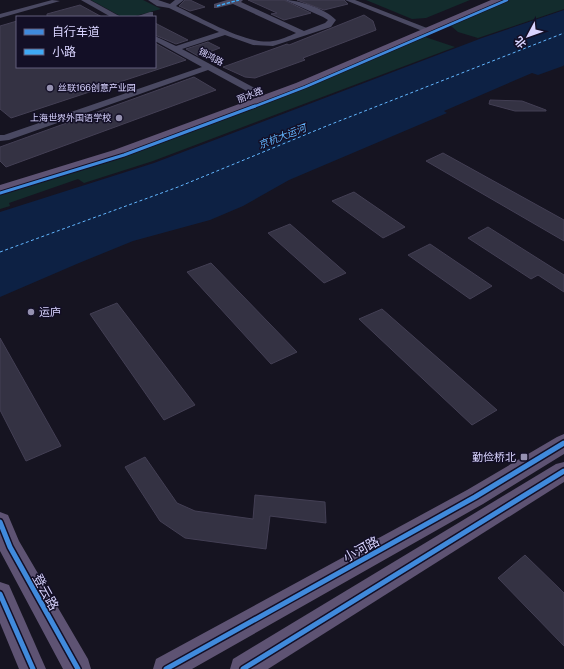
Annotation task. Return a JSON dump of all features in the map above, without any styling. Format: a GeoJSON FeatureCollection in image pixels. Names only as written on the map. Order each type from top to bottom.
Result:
{"type":"FeatureCollection","features":[{"type":"Feature","properties":{"kind":"main road","name":"丽水路"},"geometry":{"type":"LineString","coordinates":[[0,190],[119,153],[300,85],[482,0]]}},
{"type":"Feature","properties":{"kind":"main road","name":"丽水路"},"geometry":{"type":"LineString","coordinates":[[0,181],[110,147],[257,93],[499,0]]}},
{"type":"Feature","properties":{"kind":"main road","name":"小河路"},"geometry":{"type":"LineString","coordinates":[[166,669],[475,497],[564,443]]}},
{"type":"Feature","properties":{"kind":"main road"},"geometry":{"type":"LineString","coordinates":[[243,669],[564,471]]}},
{"type":"Feature","properties":{"kind":"main road","name":"登云路"},"geometry":{"type":"LineString","coordinates":[[0,522],[10,547],[78,669]]}},
{"type":"Feature","properties":{"kind":"main road"},"geometry":{"type":"LineString","coordinates":[[0,594],[33,669]]}},
{"type":"Feature","properties":{"kind":"street"},"geometry":{"type":"LineString","coordinates":[[0,9],[35,0]]}},
{"type":"Feature","properties":{"kind":"street"},"geometry":{"type":"LineString","coordinates":[[85,0],[115,16]]}},
{"type":"Feature","properties":{"kind":"street"},"geometry":{"type":"LineString","coordinates":[[152,0],[160,4],[171,6],[226,32],[254,43],[273,44],[328,25],[332,20],[326,15],[289,0]]}},
{"type":"Feature","properties":{"kind":"street"},"geometry":{"type":"LineString","coordinates":[[171,6],[180,0]]}},
{"type":"Feature","properties":{"kind":"street"},"geometry":{"type":"LineString","coordinates":[[217,6],[235,0],[304,34]]}},
{"type":"Feature","properties":{"kind":"street"},"geometry":{"type":"LineString","coordinates":[[349,0],[423,28]]}},
{"type":"Feature","properties":{"kind":"street"},"geometry":{"type":"LineString","coordinates":[[0,16],[56,1]]}},
{"type":"Feature","properties":{"kind":"street"},"geometry":{"type":"LineString","coordinates":[[143,16],[150,14]]}},
{"type":"Feature","properties":{"kind":"street"},"geometry":{"type":"LineString","coordinates":[[175,48],[226,32]]}},
{"type":"Feature","properties":{"kind":"street","name":"锦鸿路"},"geometry":{"type":"LineString","coordinates":[[156,38],[257,93]]}},
{"type":"Feature","properties":{"kind":"street"},"geometry":{"type":"LineString","coordinates":[[0,138],[5,138],[209,67]]}},
{"type":"Feature","properties":{"kind":"green space"},"geometry":{"type":"Polygon","coordinates":[[[91,0],[143,0],[161,9],[136,16],[120,16],[91,0]]]}},
{"type":"Feature","properties":{"kind":"green space"},"geometry":{"type":"Polygon","coordinates":[[[366,0],[470,0],[426,18],[412,19],[366,0]]]}},
{"type":"Feature","properties":{"kind":"green space"},"geometry":{"type":"Polygon","coordinates":[[[503,0],[564,0],[564,9],[478,38],[458,32],[451,26],[450,23],[503,0]]]}},
{"type":"Feature","properties":{"kind":"green space"},"geometry":{"type":"Polygon","coordinates":[[[425,37],[455,47],[153,161],[84,183],[78,179],[9,203],[10,206],[0,209],[0,195],[124,156],[307,87],[425,37]]]}},
{"type":"Feature","properties":{"kind":"water","name":"京杭大运河"},"geometry":{"type":"Polygon","coordinates":[[[564,10],[563,66],[538,75],[532,73],[444,111],[447,113],[289,180],[243,206],[210,220],[133,241],[0,297],[0,212],[154,163],[482,38],[564,10]]]}},
{"type":"Feature","properties":{"kind":"building"},"geometry":{"type":"Polygon","coordinates":[[[185,0],[190,0],[205,7],[190,11],[179,6],[185,0]]]}},
{"type":"Feature","properties":{"kind":"building"},"geometry":{"type":"Polygon","coordinates":[[[248,0],[284,0],[311,13],[284,20],[271,14],[277,13],[248,0]]]}},
{"type":"Feature","properties":{"kind":"building"},"geometry":{"type":"Polygon","coordinates":[[[297,0],[344,0],[348,4],[324,10],[297,0]]]}},
{"type":"Feature","properties":{"kind":"building"},"geometry":{"type":"Polygon","coordinates":[[[80,5],[100,16],[47,16],[47,14],[80,5]]]}},
{"type":"Feature","properties":{"kind":"building"},"geometry":{"type":"Polygon","coordinates":[[[364,15],[373,21],[376,30],[303,58],[305,60],[255,78],[245,77],[223,67],[287,44],[289,45],[364,15]]]}},
{"type":"Feature","properties":{"kind":"building","name":"丝联166创意产业园"},"geometry":{"type":"Polygon","coordinates":[[[16,21],[16,68],[156,68],[156,44],[186,60],[11,118],[0,109],[0,26],[16,21]]]}},
{"type":"Feature","properties":{"kind":"building"},"geometry":{"type":"Polygon","coordinates":[[[156,24],[188,40],[176,44],[156,35],[156,24]]]}},
{"type":"Feature","properties":{"kind":"building"},"geometry":{"type":"Polygon","coordinates":[[[208,42],[220,48],[198,56],[186,49],[208,42]]]}},
{"type":"Feature","properties":{"kind":"building","name":"上海世界外国语学校"},"geometry":{"type":"Polygon","coordinates":[[[194,77],[216,90],[6,167],[0,161],[0,147],[194,77]]]}},
{"type":"Feature","properties":{"kind":"building"},"geometry":{"type":"Polygon","coordinates":[[[490,100],[522,101],[546,111],[515,111],[489,104],[490,100]]]}},
{"type":"Feature","properties":{"kind":"building"},"geometry":{"type":"Polygon","coordinates":[[[443,153],[564,220],[564,241],[426,161],[443,153]]]}},
{"type":"Feature","properties":{"kind":"building"},"geometry":{"type":"Polygon","coordinates":[[[354,192],[405,227],[383,238],[332,201],[354,192]]]}},
{"type":"Feature","properties":{"kind":"building"},"geometry":{"type":"Polygon","coordinates":[[[290,224],[346,273],[324,283],[268,233],[290,224]]]}},
{"type":"Feature","properties":{"kind":"building"},"geometry":{"type":"Polygon","coordinates":[[[488,227],[564,275],[564,292],[538,275],[531,279],[468,238],[488,227]]]}},
{"type":"Feature","properties":{"kind":"building"},"geometry":{"type":"Polygon","coordinates":[[[430,244],[492,286],[470,299],[408,255],[430,244]]]}},
{"type":"Feature","properties":{"kind":"building"},"geometry":{"type":"Polygon","coordinates":[[[211,263],[297,352],[271,364],[187,272],[211,263]]]}},
{"type":"Feature","properties":{"kind":"building"},"geometry":{"type":"Polygon","coordinates":[[[117,303],[195,405],[164,420],[90,314],[117,303]]]}},
{"type":"Feature","properties":{"kind":"building"},"geometry":{"type":"Polygon","coordinates":[[[382,309],[497,410],[472,425],[359,319],[382,309]]]}},
{"type":"Feature","properties":{"kind":"building"},"geometry":{"type":"Polygon","coordinates":[[[0,338],[61,446],[26,461],[0,410],[0,338]]]}},
{"type":"Feature","properties":{"kind":"building"},"geometry":{"type":"Polygon","coordinates":[[[145,457],[177,503],[195,511],[253,519],[255,495],[325,502],[326,523],[270,516],[266,549],[185,538],[160,521],[125,467],[145,457]]]}},
{"type":"Feature","properties":{"kind":"building"},"geometry":{"type":"Polygon","coordinates":[[[525,555],[564,593],[564,646],[498,578],[525,555]]]}},
{"type":"Feature","properties":{"kind":"ferry route"},"geometry":{"type":"LineString","coordinates":[[0,252],[178,187],[329,125],[564,33]]}},
{"type":"Feature","properties":{"kind":"marked path"},"geometry":{"type":"LineString","coordinates":[[217,6],[239,0]]}},
{"type":"Feature","properties":{"kind":"cycle path"},"geometry":{"type":"LineString","coordinates":[[0,193],[124,155],[305,87],[507,0]]}},
{"type":"Feature","properties":{"kind":"cycle path"},"geometry":{"type":"LineString","coordinates":[[166,669],[475,497],[564,443]]}},
{"type":"Feature","properties":{"kind":"cycle path"},"geometry":{"type":"LineString","coordinates":[[243,669],[564,471]]}},
{"type":"Feature","properties":{"kind":"cycle path"},"geometry":{"type":"LineString","coordinates":[[0,522],[10,547],[78,669]]}},
{"type":"Feature","properties":{"kind":"cycle path"},"geometry":{"type":"LineString","coordinates":[[0,594],[33,669]]}},
{"type":"Feature","properties":{"kind":"place","name":"丝联166创意产业园"},"geometry":{"type":"Point","coordinates":[50,88]}},
{"type":"Feature","properties":{"kind":"place","name":"上海世界外国语学校"},"geometry":{"type":"Point","coordinates":[119,118]}},
{"type":"Feature","properties":{"kind":"place","name":"运庐"},"geometry":{"type":"Point","coordinates":[31,312]}},
{"type":"Feature","properties":{"kind":"place","name":"勤俭桥北"},"geometry":{"type":"Point","coordinates":[524,457]}}]}
